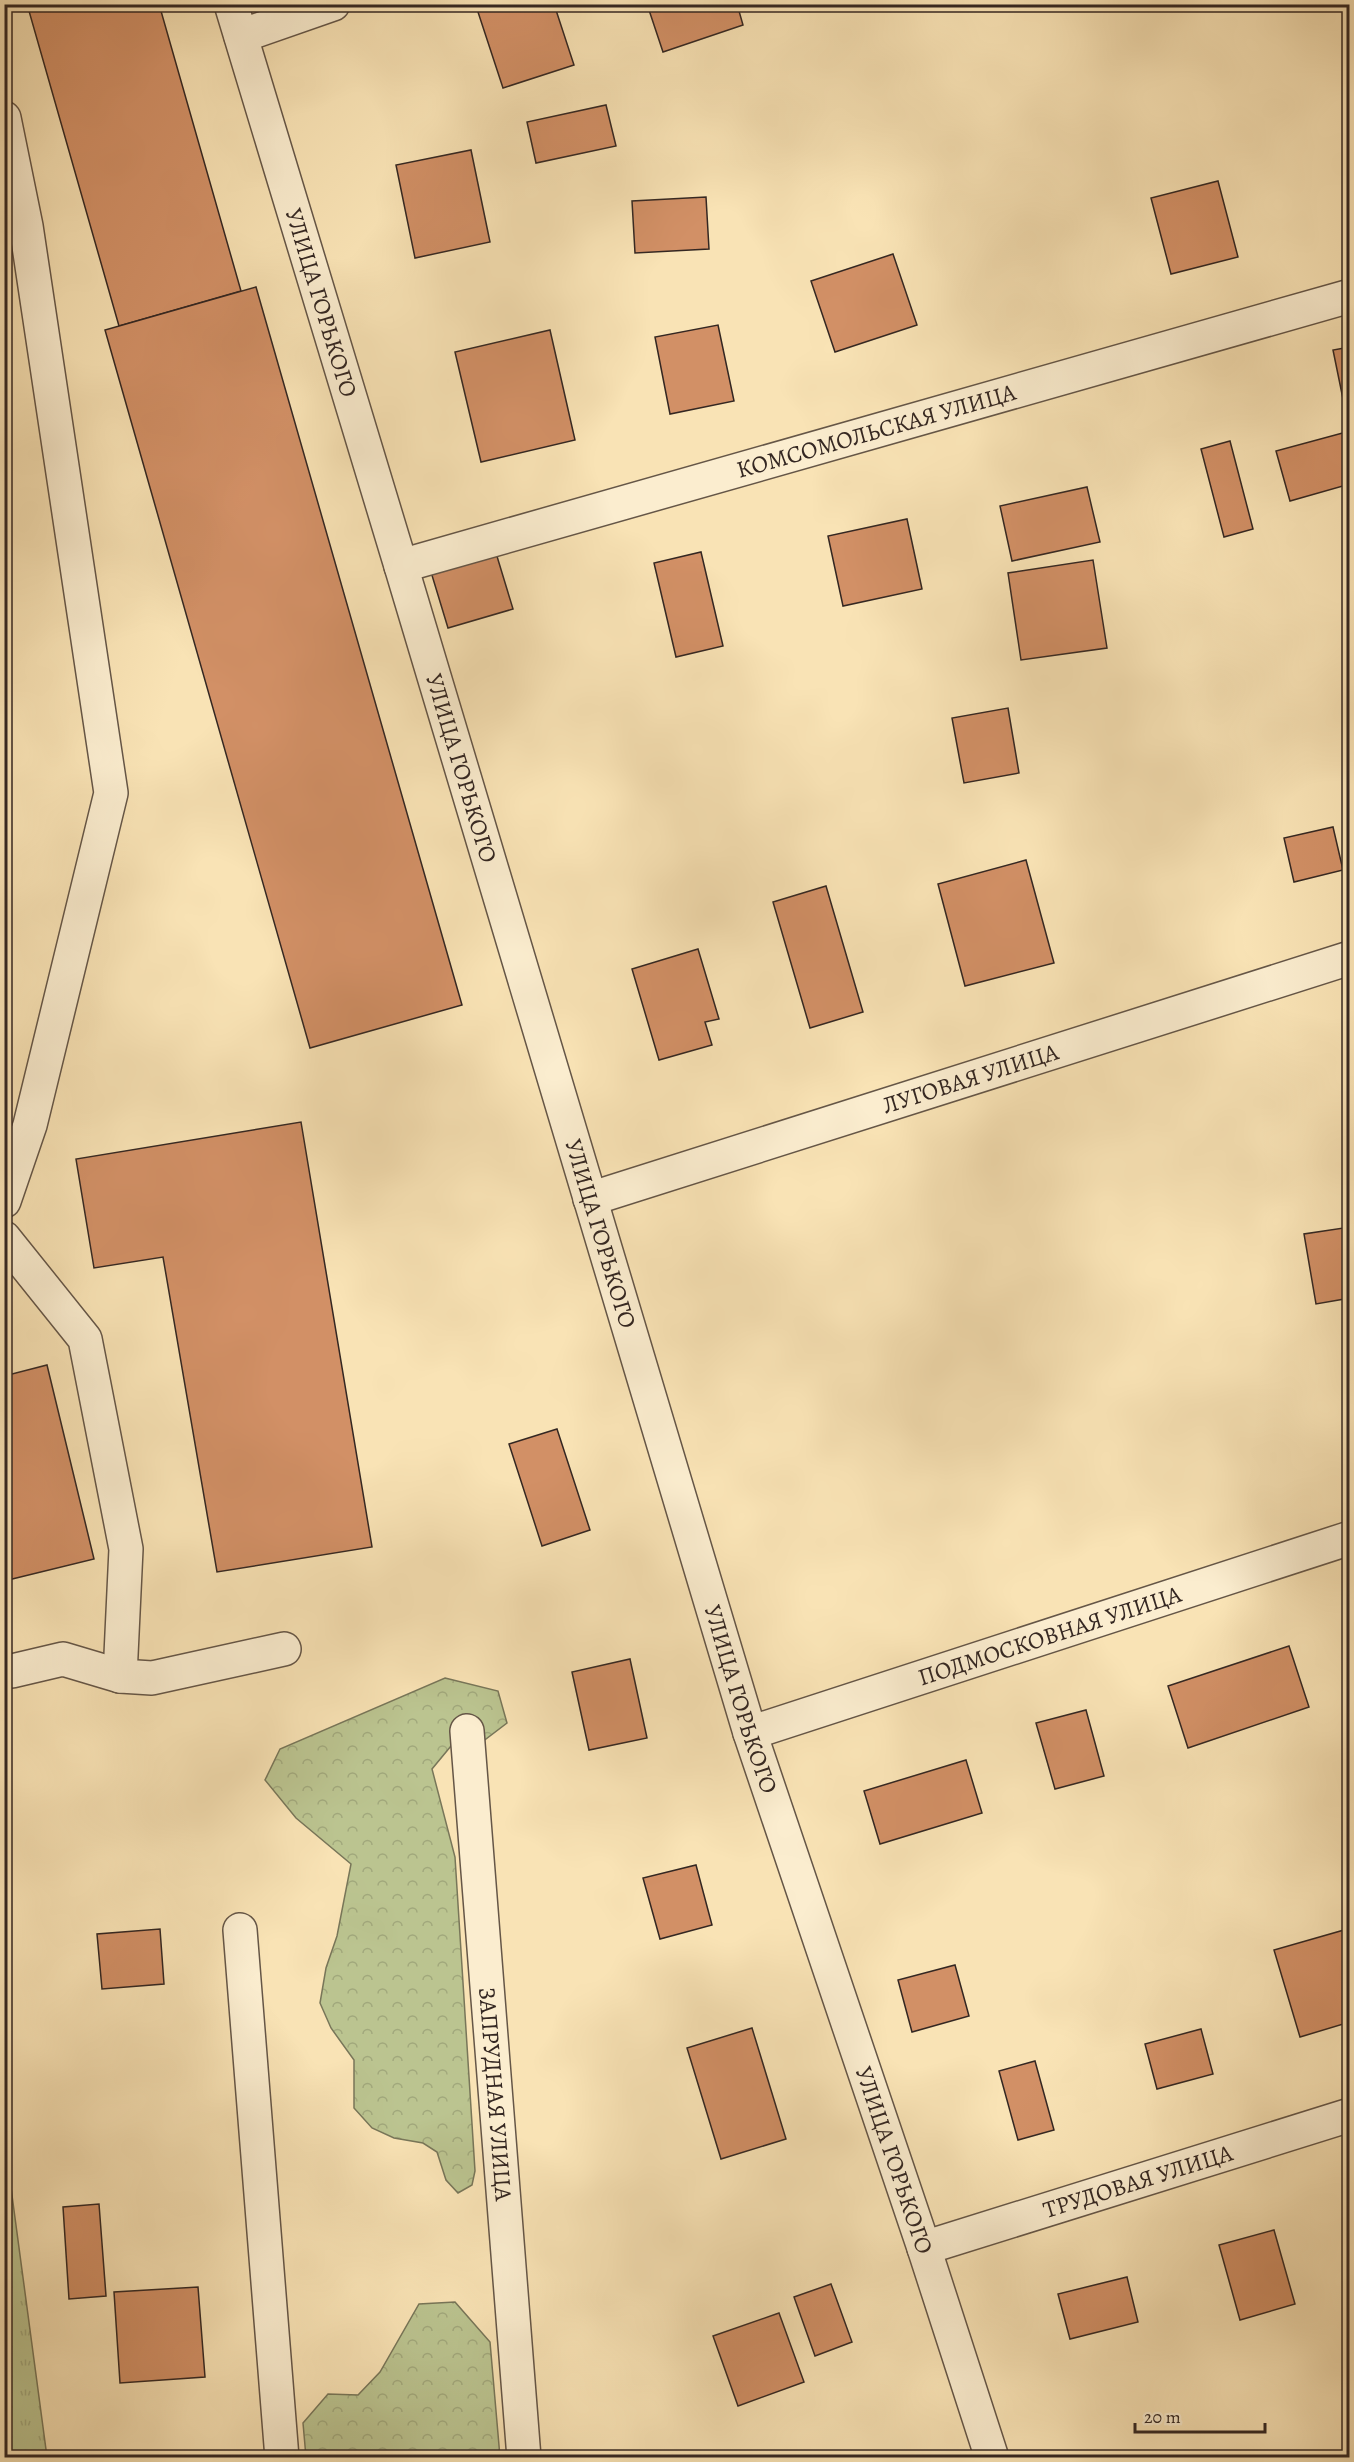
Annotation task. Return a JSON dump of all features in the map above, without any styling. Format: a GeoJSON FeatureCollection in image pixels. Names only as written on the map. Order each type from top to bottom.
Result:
{"type":"FeatureCollection","features":[{"type":"Feature","properties":{"kind":"street","name":"УЛИЦА ГОРЬКОГО"},"geometry":{"type":"LineString","coordinates":[[231,4],[750,1733],[992,2457]]}},
{"type":"Feature","properties":{"kind":"street"},"geometry":{"type":"LineString","coordinates":[[241,36],[333,4]]}},
{"type":"Feature","properties":{"kind":"street"},"geometry":{"type":"LineString","coordinates":[[4,118],[15,229],[111,793],[30,1125],[4,1201]]}},
{"type":"Feature","properties":{"kind":"street","name":"КОМСОМОЛЬСКАЯ УЛИЦА"},"geometry":{"type":"LineString","coordinates":[[401,566],[1350,296]]}},
{"type":"Feature","properties":{"kind":"street","name":"ЛУГОВАЯ УЛИЦА"},"geometry":{"type":"LineString","coordinates":[[590,1199],[1350,958]]}},
{"type":"Feature","properties":{"kind":"street"},"geometry":{"type":"LineString","coordinates":[[4,1238],[85,1339],[126,1549],[120,1676]]}},
{"type":"Feature","properties":{"kind":"street","name":"ПОДМОСКОВНАЯ УЛИЦА"},"geometry":{"type":"LineString","coordinates":[[750,1733],[1350,1538]]}},
{"type":"Feature","properties":{"kind":"street"},"geometry":{"type":"LineString","coordinates":[[12,1671],[63,1659],[120,1676],[152,1678],[284,1648]]}},
{"type":"Feature","properties":{"kind":"street","name":"ЗАПРУДНАЯ УЛИЦА"},"geometry":{"type":"LineString","coordinates":[[467,1731],[524,2457]]}},
{"type":"Feature","properties":{"kind":"street"},"geometry":{"type":"LineString","coordinates":[[240,1930],[282,2457]]}},
{"type":"Feature","properties":{"kind":"street","name":"ТРУДОВАЯ УЛИЦА"},"geometry":{"type":"LineString","coordinates":[[924,2248],[1350,2115]]}},
{"type":"Feature","properties":{"kind":"green space"},"geometry":{"type":"Polygon","coordinates":[[[445,1678],[498,1691],[507,1723],[482,1742],[451,1746],[432,1769],[455,1857],[475,2171],[472,2185],[458,2193],[446,2180],[437,2152],[423,2143],[394,2138],[372,2128],[354,2108],[354,2060],[331,2028],[320,2003],[326,1968],[337,1936],[351,1864],[296,1818],[265,1780],[280,1749],[445,1678]]]}},
{"type":"Feature","properties":{"kind":"green space"},"geometry":{"type":"Polygon","coordinates":[[[5,2143],[47,2457],[5,2457],[5,2143]]]}},
{"type":"Feature","properties":{"kind":"green space"},"geometry":{"type":"Polygon","coordinates":[[[455,2302],[490,2342],[500,2457],[306,2457],[303,2423],[328,2394],[358,2395],[380,2372],[419,2304],[455,2302]]]}},
{"type":"Feature","properties":{"kind":"building"},"geometry":{"type":"Polygon","coordinates":[[[27,4],[159,4],[241,291],[119,326],[27,4]]]}},
{"type":"Feature","properties":{"kind":"building"},"geometry":{"type":"Polygon","coordinates":[[[492,4],[554,4],[574,65],[503,88],[477,9],[492,4]]]}},
{"type":"Feature","properties":{"kind":"building"},"geometry":{"type":"Polygon","coordinates":[[[647,4],[737,4],[743,25],[663,52],[647,4]]]}},
{"type":"Feature","properties":{"kind":"building"},"geometry":{"type":"Polygon","coordinates":[[[606,105],[616,146],[536,163],[527,122],[606,105]]]}},
{"type":"Feature","properties":{"kind":"building"},"geometry":{"type":"Polygon","coordinates":[[[471,150],[490,242],[415,258],[396,165],[471,150]]]}},
{"type":"Feature","properties":{"kind":"building"},"geometry":{"type":"Polygon","coordinates":[[[1218,181],[1238,257],[1171,274],[1151,198],[1218,181]]]}},
{"type":"Feature","properties":{"kind":"building"},"geometry":{"type":"Polygon","coordinates":[[[706,197],[709,249],[635,253],[632,201],[706,197]]]}},
{"type":"Feature","properties":{"kind":"building"},"geometry":{"type":"Polygon","coordinates":[[[893,254],[917,325],[835,352],[811,281],[893,254]]]}},
{"type":"Feature","properties":{"kind":"building"},"geometry":{"type":"Polygon","coordinates":[[[256,287],[462,1005],[310,1048],[105,330],[256,287]]]}},
{"type":"Feature","properties":{"kind":"building"},"geometry":{"type":"Polygon","coordinates":[[[718,325],[734,401],[670,414],[655,337],[718,325]]]}},
{"type":"Feature","properties":{"kind":"building"},"geometry":{"type":"Polygon","coordinates":[[[550,330],[575,440],[481,462],[455,352],[550,330]]]}},
{"type":"Feature","properties":{"kind":"building"},"geometry":{"type":"Polygon","coordinates":[[[1350,347],[1350,397],[1343,399],[1333,350],[1350,347]]]}},
{"type":"Feature","properties":{"kind":"building"},"geometry":{"type":"Polygon","coordinates":[[[1350,431],[1350,484],[1290,501],[1276,451],[1350,431]]]}},
{"type":"Feature","properties":{"kind":"building"},"geometry":{"type":"Polygon","coordinates":[[[1230,441],[1253,529],[1224,537],[1201,449],[1230,441]]]}},
{"type":"Feature","properties":{"kind":"building"},"geometry":{"type":"Polygon","coordinates":[[[1087,487],[1100,542],[1012,561],[1000,506],[1087,487]]]}},
{"type":"Feature","properties":{"kind":"building"},"geometry":{"type":"Polygon","coordinates":[[[907,519],[922,589],[843,606],[828,536],[907,519]]]}},
{"type":"Feature","properties":{"kind":"building"},"geometry":{"type":"Polygon","coordinates":[[[701,552],[723,646],[676,657],[654,563],[701,552]]]}},
{"type":"Feature","properties":{"kind":"building"},"geometry":{"type":"Polygon","coordinates":[[[496,553],[513,609],[448,628],[431,572],[496,553]]]}},
{"type":"Feature","properties":{"kind":"building"},"geometry":{"type":"Polygon","coordinates":[[[1093,560],[1107,648],[1021,660],[1008,573],[1093,560]]]}},
{"type":"Feature","properties":{"kind":"building"},"geometry":{"type":"Polygon","coordinates":[[[1008,708],[1019,773],[964,783],[952,718],[1008,708]]]}},
{"type":"Feature","properties":{"kind":"building"},"geometry":{"type":"Polygon","coordinates":[[[1333,827],[1343,870],[1294,882],[1284,838],[1333,827]]]}},
{"type":"Feature","properties":{"kind":"building"},"geometry":{"type":"Polygon","coordinates":[[[1026,860],[1054,963],[965,986],[938,884],[1026,860]]]}},
{"type":"Feature","properties":{"kind":"building"},"geometry":{"type":"Polygon","coordinates":[[[826,886],[863,1012],[810,1028],[773,902],[826,886]]]}},
{"type":"Feature","properties":{"kind":"building"},"geometry":{"type":"Polygon","coordinates":[[[698,949],[719,1019],[705,1022],[712,1045],[659,1060],[632,969],[698,949]]]}},
{"type":"Feature","properties":{"kind":"building"},"geometry":{"type":"Polygon","coordinates":[[[301,1122],[372,1547],[217,1572],[163,1257],[94,1268],[76,1159],[301,1122]]]}},
{"type":"Feature","properties":{"kind":"building"},"geometry":{"type":"Polygon","coordinates":[[[1350,1227],[1350,1298],[1316,1304],[1304,1234],[1350,1227]]]}},
{"type":"Feature","properties":{"kind":"building"},"geometry":{"type":"Polygon","coordinates":[[[47,1365],[94,1559],[4,1581],[4,1376],[47,1365]]]}},
{"type":"Feature","properties":{"kind":"building"},"geometry":{"type":"Polygon","coordinates":[[[557,1429],[590,1530],[542,1546],[509,1444],[557,1429]]]}},
{"type":"Feature","properties":{"kind":"building"},"geometry":{"type":"Polygon","coordinates":[[[1289,1646],[1309,1707],[1188,1748],[1168,1686],[1289,1646]]]}},
{"type":"Feature","properties":{"kind":"building"},"geometry":{"type":"Polygon","coordinates":[[[630,1659],[647,1738],[589,1750],[572,1672],[630,1659]]]}},
{"type":"Feature","properties":{"kind":"building"},"geometry":{"type":"Polygon","coordinates":[[[1086,1710],[1104,1776],[1055,1789],[1036,1723],[1086,1710]]]}},
{"type":"Feature","properties":{"kind":"building"},"geometry":{"type":"Polygon","coordinates":[[[966,1760],[982,1813],[880,1844],[864,1791],[966,1760]]]}},
{"type":"Feature","properties":{"kind":"building"},"geometry":{"type":"Polygon","coordinates":[[[696,1865],[712,1925],[660,1939],[643,1878],[696,1865]]]}},
{"type":"Feature","properties":{"kind":"building"},"geometry":{"type":"Polygon","coordinates":[[[160,1929],[164,1984],[102,1989],[97,1934],[160,1929]]]}},
{"type":"Feature","properties":{"kind":"building"},"geometry":{"type":"Polygon","coordinates":[[[1344,1930],[1350,1949],[1350,2022],[1300,2037],[1274,1950],[1344,1930]]]}},
{"type":"Feature","properties":{"kind":"building"},"geometry":{"type":"Polygon","coordinates":[[[955,1965],[969,2016],[912,2032],[898,1980],[955,1965]]]}},
{"type":"Feature","properties":{"kind":"building"},"geometry":{"type":"Polygon","coordinates":[[[752,2028],[786,2139],[721,2159],[687,2048],[752,2028]]]}},
{"type":"Feature","properties":{"kind":"building"},"geometry":{"type":"Polygon","coordinates":[[[1201,2029],[1213,2074],[1157,2089],[1145,2044],[1201,2029]]]}},
{"type":"Feature","properties":{"kind":"building"},"geometry":{"type":"Polygon","coordinates":[[[1035,2061],[1054,2130],[1018,2140],[999,2071],[1035,2061]]]}},
{"type":"Feature","properties":{"kind":"building"},"geometry":{"type":"Polygon","coordinates":[[[99,2204],[106,2296],[69,2299],[63,2207],[99,2204]]]}},
{"type":"Feature","properties":{"kind":"building"},"geometry":{"type":"Polygon","coordinates":[[[1274,2230],[1295,2304],[1240,2320],[1219,2245],[1274,2230]]]}},
{"type":"Feature","properties":{"kind":"building"},"geometry":{"type":"Polygon","coordinates":[[[1127,2277],[1138,2322],[1070,2339],[1058,2294],[1127,2277]]]}},
{"type":"Feature","properties":{"kind":"building"},"geometry":{"type":"Polygon","coordinates":[[[831,2284],[852,2342],[815,2356],[794,2297],[831,2284]]]}},
{"type":"Feature","properties":{"kind":"building"},"geometry":{"type":"Polygon","coordinates":[[[198,2287],[205,2377],[120,2383],[114,2292],[198,2287]]]}},
{"type":"Feature","properties":{"kind":"building"},"geometry":{"type":"Polygon","coordinates":[[[779,2313],[804,2382],[738,2406],[713,2336],[779,2313]]]}}]}
